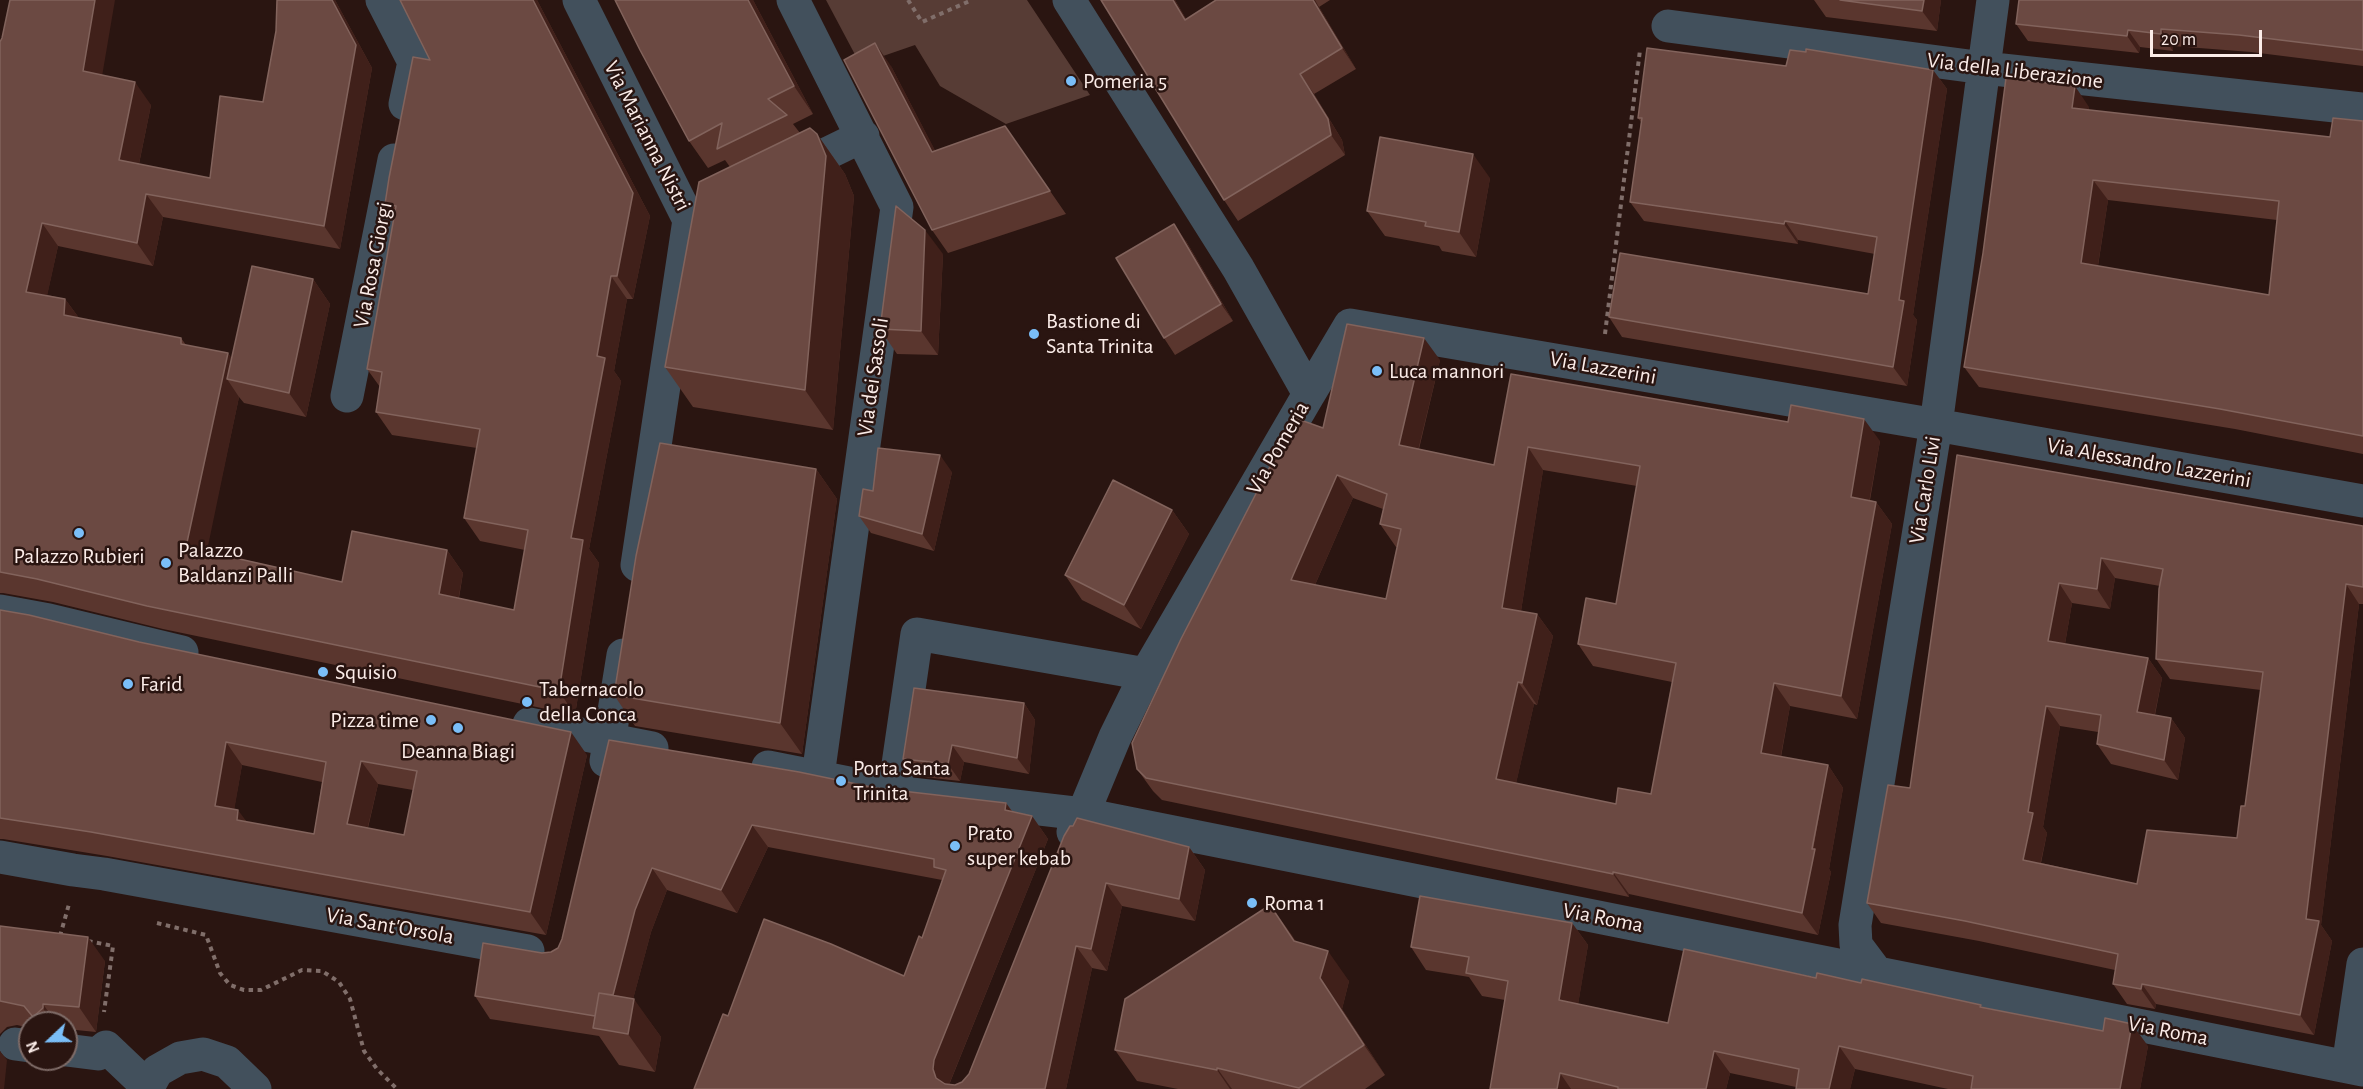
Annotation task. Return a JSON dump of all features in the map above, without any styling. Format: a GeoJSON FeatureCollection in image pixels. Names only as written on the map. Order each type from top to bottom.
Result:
{"type":"FeatureCollection","features":[{"type":"Feature","properties":{"kind":"street","name":"Via Rosa Giorgi"},"geometry":{"type":"LineString","coordinates":[[347,396],[414,62],[382,0]]}},
{"type":"Feature","properties":{"kind":"street","name":"Via Marianna Nistri"},"geometry":{"type":"LineString","coordinates":[[579,0],[689,220],[610,741]]}},
{"type":"Feature","properties":{"kind":"street","name":"Via dei Sassoli"},"geometry":{"type":"LineString","coordinates":[[793,0],[897,207],[830,778]]}},
{"type":"Feature","properties":{"kind":"street","name":"Via Pomeria"},"geometry":{"type":"LineString","coordinates":[[1059,861],[1083,814],[1114,737],[1146,674],[1309,394],[1238,268],[1070,0]]}},
{"type":"Feature","properties":{"kind":"street","name":"Via Carlo Livi"},"geometry":{"type":"LineString","coordinates":[[1877,973],[1856,945],[1855,925],[1936,425],[1994,0]]}},
{"type":"Feature","properties":{"kind":"street","name":"Via della Liberazione"},"geometry":{"type":"LineString","coordinates":[[1668,26],[1984,68],[2363,110]]}},
{"type":"Feature","properties":{"kind":"street"},"geometry":{"type":"LineString","coordinates":[[760,186],[863,136]]}},
{"type":"Feature","properties":{"kind":"street"},"geometry":{"type":"LineString","coordinates":[[689,220],[719,205]]}},
{"type":"Feature","properties":{"kind":"street","name":"Via Lazzerini"},"geometry":{"type":"LineString","coordinates":[[1309,394],[1350,325],[1936,425]]}},
{"type":"Feature","properties":{"kind":"street","name":"Via Alessandro Lazzerini"},"geometry":{"type":"LineString","coordinates":[[1936,425],[2363,501]]}},
{"type":"Feature","properties":{"kind":"street"},"geometry":{"type":"LineString","coordinates":[[0,611],[217,659]]}},
{"type":"Feature","properties":{"kind":"street"},"geometry":{"type":"LineString","coordinates":[[894,792],[917,634],[1146,674]]}},
{"type":"Feature","properties":{"kind":"street"},"geometry":{"type":"LineString","coordinates":[[494,717],[679,753]]}},
{"type":"Feature","properties":{"kind":"street"},"geometry":{"type":"LineString","coordinates":[[600,787],[610,741]]}},
{"type":"Feature","properties":{"kind":"street","name":"Via Roma"},"geometry":{"type":"LineString","coordinates":[[737,762],[894,792],[1083,814],[2355,1069]]}},
{"type":"Feature","properties":{"kind":"street","name":"Via Sant'Orsola"},"geometry":{"type":"LineString","coordinates":[[0,857],[560,957]]}},
{"type":"Feature","properties":{"kind":"street"},"geometry":{"type":"LineString","coordinates":[[2355,1069],[2363,964]]}},
{"type":"Feature","properties":{"kind":"street"},"geometry":{"type":"LineString","coordinates":[[78,1052],[98,1054],[106,1047],[148,1088],[157,1071],[180,1058],[203,1054],[227,1062],[255,1089]]}},
{"type":"Feature","properties":{"kind":"path"},"geometry":{"type":"LineString","coordinates":[[908,0],[922,22],[972,0]]}},
{"type":"Feature","properties":{"kind":"path"},"geometry":{"type":"LineString","coordinates":[[1601,368],[1644,20],[1668,26]]}},
{"type":"Feature","properties":{"kind":"path"},"geometry":{"type":"LineString","coordinates":[[70,938],[59,936],[69,907],[73,870]]}},
{"type":"Feature","properties":{"kind":"path"},"geometry":{"type":"LineString","coordinates":[[149,921],[206,935],[220,974],[230,985],[244,990],[261,990],[302,970],[322,971],[339,982],[350,999],[364,1051],[377,1069],[397,1089]]}},
{"type":"Feature","properties":{"kind":"path"},"geometry":{"type":"LineString","coordinates":[[80,940],[112,946],[98,1054]]}},
{"type":"Feature","properties":{"kind":"shaded area"},"geometry":{"type":"Polygon","coordinates":[[[826,0],[1027,0],[1090,95],[1006,124],[940,86],[915,45],[860,64],[826,0]]]}},
{"type":"Feature","properties":{"kind":"building"},"geometry":{"type":"Polygon","coordinates":[[[10,0],[95,0],[83,71],[135,82],[119,160],[210,178],[220,96],[263,102],[276,31],[277,0],[332,0],[356,45],[324,226],[146,194],[137,243],[42,223],[26,292],[65,299],[64,315],[181,338],[181,344],[228,353],[186,547],[342,582],[352,531],[447,550],[439,594],[514,610],[528,530],[464,518],[480,429],[376,412],[382,372],[367,369],[396,206],[385,204],[413,57],[430,60],[400,0],[533,0],[633,193],[617,276],[611,276],[597,356],[605,358],[571,538],[583,540],[559,691],[147,606],[0,572],[0,42],[10,0]]]}},
{"type":"Feature","properties":{"kind":"building"},"geometry":{"type":"Polygon","coordinates":[[[615,0],[748,0],[794,86],[768,99],[787,115],[717,149],[722,123],[689,141],[615,0]]]}},
{"type":"Feature","properties":{"kind":"building"},"geometry":{"type":"Polygon","coordinates":[[[1101,0],[1173,0],[1185,20],[1216,0],[1313,0],[1342,48],[1300,74],[1328,119],[1331,135],[1224,200],[1101,0]]]}},
{"type":"Feature","properties":{"kind":"building"},"geometry":{"type":"Polygon","coordinates":[[[1840,0],[1924,0],[1922,11],[1840,0]]]}},
{"type":"Feature","properties":{"kind":"building"},"geometry":{"type":"Polygon","coordinates":[[[2019,0],[2363,0],[2363,50],[2239,35],[2161,29],[2161,34],[2128,30],[2127,36],[2016,24],[2019,0]]]}},
{"type":"Feature","properties":{"kind":"building"},"geometry":{"type":"Polygon","coordinates":[[[875,43],[932,152],[1005,126],[1050,191],[932,230],[844,60],[875,43]]]}},
{"type":"Feature","properties":{"kind":"building"},"geometry":{"type":"Polygon","coordinates":[[[1647,48],[1786,66],[1790,50],[1806,52],[1806,49],[1933,70],[1899,300],[1904,301],[1893,367],[1609,317],[1620,253],[1868,294],[1877,237],[1785,221],[1784,224],[1630,202],[1642,118],[1638,118],[1647,48]]]}},
{"type":"Feature","properties":{"kind":"building"},"geometry":{"type":"Polygon","coordinates":[[[2006,78],[2075,86],[2072,108],[2330,137],[2333,118],[2363,121],[2363,436],[2220,409],[1964,367],[1983,253],[2006,78]],[[2093,180],[2081,263],[2269,295],[2279,201],[2093,180]]]}},
{"type":"Feature","properties":{"kind":"building"},"geometry":{"type":"Polygon","coordinates":[[[810,128],[817,134],[826,156],[805,390],[665,367],[699,182],[810,128]]]}},
{"type":"Feature","properties":{"kind":"building"},"geometry":{"type":"Polygon","coordinates":[[[1380,137],[1473,154],[1459,232],[1425,226],[1426,222],[1367,211],[1380,137]]]}},
{"type":"Feature","properties":{"kind":"building"},"geometry":{"type":"Polygon","coordinates":[[[896,206],[925,230],[921,331],[880,329],[896,206]]]}},
{"type":"Feature","properties":{"kind":"building"},"geometry":{"type":"Polygon","coordinates":[[[1174,224],[1221,304],[1164,338],[1116,258],[1174,224]]]}},
{"type":"Feature","properties":{"kind":"building"},"geometry":{"type":"Polygon","coordinates":[[[252,266],[313,279],[289,393],[227,379],[252,266]]]}},
{"type":"Feature","properties":{"kind":"building"},"geometry":{"type":"Polygon","coordinates":[[[1347,324],[1424,338],[1399,445],[1494,465],[1511,374],[1788,422],[1791,405],[1864,419],[1851,497],[1876,502],[1841,696],[1774,683],[1761,753],[1828,765],[1802,913],[1613,872],[1613,874],[1146,778],[1137,769],[1132,743],[1181,639],[1295,418],[1323,428],[1347,324]],[[1528,447],[1502,608],[1537,614],[1522,683],[1518,682],[1496,779],[1616,804],[1618,788],[1651,794],[1676,663],[1578,644],[1586,598],[1616,604],[1640,466],[1528,447]],[[1337,475],[1291,580],[1386,599],[1401,529],[1380,524],[1387,494],[1337,475]]]}},
{"type":"Feature","properties":{"kind":"building"},"geometry":{"type":"Polygon","coordinates":[[[660,443],[816,469],[780,723],[614,695],[636,556],[660,443]]]}},
{"type":"Feature","properties":{"kind":"building"},"geometry":{"type":"Polygon","coordinates":[[[878,448],[940,455],[922,534],[859,516],[863,489],[873,491],[878,448]]]}},
{"type":"Feature","properties":{"kind":"building"},"geometry":{"type":"Polygon","coordinates":[[[1957,455],[2363,526],[2363,587],[2346,584],[2306,919],[2319,921],[2300,1015],[2142,984],[2141,989],[2113,984],[2118,954],[1965,921],[1867,903],[1888,785],[1910,788],[1957,455]],[[2101,558],[2097,589],[2059,583],[2048,641],[2148,658],[2137,712],[2171,718],[2164,760],[2097,744],[2101,715],[2046,706],[2028,812],[2033,813],[2023,860],[2137,884],[2147,830],[2237,838],[2241,806],[2245,806],[2263,672],[2156,659],[2159,589],[2163,569],[2101,558]]]}},
{"type":"Feature","properties":{"kind":"building"},"geometry":{"type":"Polygon","coordinates":[[[1113,480],[1172,510],[1124,605],[1065,575],[1113,480]]]}},
{"type":"Feature","properties":{"kind":"building"},"geometry":{"type":"Polygon","coordinates":[[[0,610],[139,642],[571,732],[530,912],[91,832],[0,818],[0,610]],[[226,742],[215,806],[238,810],[237,820],[314,834],[326,762],[226,742]],[[361,761],[347,824],[404,835],[417,771],[361,761]]]}},
{"type":"Feature","properties":{"kind":"building"},"geometry":{"type":"Polygon","coordinates":[[[914,688],[1024,703],[1017,758],[952,745],[948,764],[903,759],[914,688]]]}},
{"type":"Feature","properties":{"kind":"building"},"geometry":{"type":"Polygon","coordinates":[[[609,740],[799,772],[876,788],[1006,803],[1005,810],[1032,816],[934,1060],[933,1069],[936,1078],[945,1084],[955,1085],[962,1082],[969,1074],[1064,836],[1077,818],[1189,847],[1179,899],[1106,883],[1091,949],[1076,946],[1045,1089],[694,1089],[723,1014],[728,1016],[764,919],[831,944],[904,976],[919,936],[922,938],[946,870],[934,867],[934,859],[752,825],[721,890],[652,868],[635,910],[613,995],[599,993],[595,1016],[475,996],[483,943],[542,953],[558,948],[609,740]]]}},
{"type":"Feature","properties":{"kind":"building"},"geometry":{"type":"Polygon","coordinates":[[[1420,896],[1572,923],[1559,1000],[1668,1023],[1684,949],[1816,978],[1817,973],[1861,983],[1862,979],[1981,1005],[1980,1007],[2103,1031],[2105,1018],[2132,1024],[2120,1089],[1971,1089],[1973,1076],[1839,1046],[1829,1089],[1796,1089],[1799,1069],[1714,1051],[1706,1089],[1618,1089],[1618,1087],[1560,1073],[1557,1089],[1490,1089],[1508,981],[1466,973],[1469,957],[1411,947],[1420,896]]]}},
{"type":"Feature","properties":{"kind":"building"},"geometry":{"type":"Polygon","coordinates":[[[1270,905],[1294,941],[1328,951],[1320,978],[1364,1045],[1299,1088],[1217,1068],[1217,1070],[1115,1050],[1125,999],[1270,905]]]}},
{"type":"Feature","properties":{"kind":"building"},"geometry":{"type":"Polygon","coordinates":[[[0,926],[88,937],[79,1007],[43,1004],[40,1011],[28,1011],[24,1006],[0,1001],[0,926]]]}},
{"type":"Feature","properties":{"kind":"building"},"geometry":{"type":"Polygon","coordinates":[[[599,993],[634,999],[628,1034],[593,1028],[599,993]]]}},
{"type":"Feature","properties":{"kind":"place","name":"Pomeria 5"},"geometry":{"type":"Point","coordinates":[1071,81]}},
{"type":"Feature","properties":{"kind":"place","name":"Bastione di Santa Trinita"},"geometry":{"type":"Point","coordinates":[1034,334]}},
{"type":"Feature","properties":{"kind":"place","name":"Luca mannori"},"geometry":{"type":"Point","coordinates":[1377,371]}},
{"type":"Feature","properties":{"kind":"place","name":"Palazzo Rubieri"},"geometry":{"type":"Point","coordinates":[79,533]}},
{"type":"Feature","properties":{"kind":"place","name":"Palazzo Baldanzi Palli"},"geometry":{"type":"Point","coordinates":[166,563]}},
{"type":"Feature","properties":{"kind":"place","name":"Squisio"},"geometry":{"type":"Point","coordinates":[323,672]}},
{"type":"Feature","properties":{"kind":"place","name":"Farid"},"geometry":{"type":"Point","coordinates":[128,684]}},
{"type":"Feature","properties":{"kind":"place","name":"Tabernacolo della Conca"},"geometry":{"type":"Point","coordinates":[527,702]}},
{"type":"Feature","properties":{"kind":"place","name":"Pizza time"},"geometry":{"type":"Point","coordinates":[431,720]}},
{"type":"Feature","properties":{"kind":"place","name":"Deanna Biagi"},"geometry":{"type":"Point","coordinates":[458,728]}},
{"type":"Feature","properties":{"kind":"place","name":"Porta Santa Trinita"},"geometry":{"type":"Point","coordinates":[841,781]}},
{"type":"Feature","properties":{"kind":"place","name":"Prato super kebab"},"geometry":{"type":"Point","coordinates":[955,846]}},
{"type":"Feature","properties":{"kind":"place","name":"Roma 1"},"geometry":{"type":"Point","coordinates":[1252,903]}}]}
